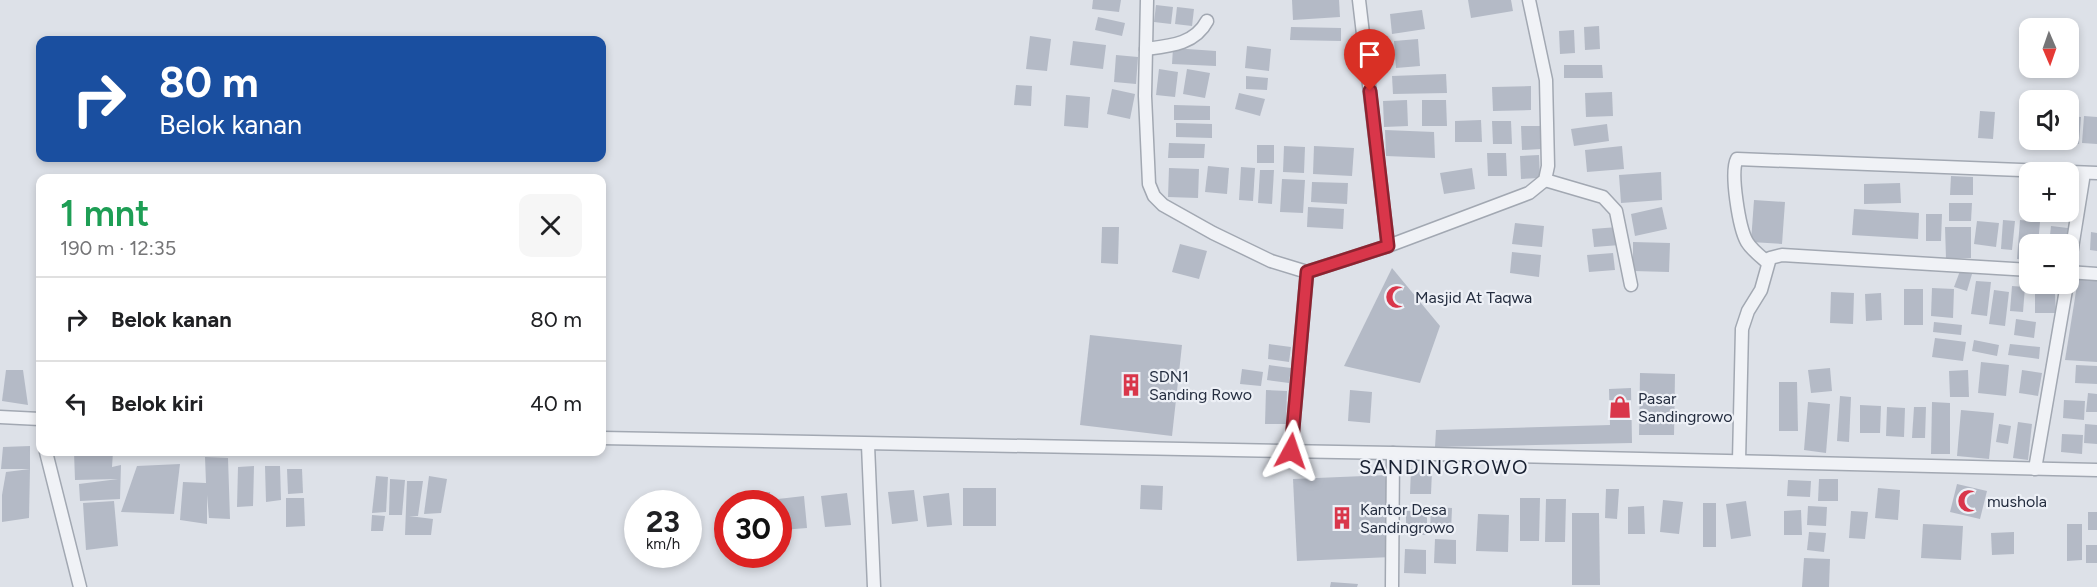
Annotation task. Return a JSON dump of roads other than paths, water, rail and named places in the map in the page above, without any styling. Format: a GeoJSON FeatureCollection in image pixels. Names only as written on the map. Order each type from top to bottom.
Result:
{"type":"FeatureCollection","features":[{"type":"Feature","properties":{"kind":"street"},"geometry":{"type":"LineString","coordinates":[[1147,0],[1144,96],[1149,184],[1154,196],[1163,205],[1213,233],[1271,261],[1307,272],[1388,246],[1528,193],[1545,180],[1548,166],[1546,80],[1528,0]]}},
{"type":"Feature","properties":{"kind":"street"},"geometry":{"type":"LineString","coordinates":[[1359,0],[1388,246]]}},
{"type":"Feature","properties":{"kind":"street"},"geometry":{"type":"LineString","coordinates":[[1146,49],[1191,40],[1200,33],[1207,21]]}},
{"type":"Feature","properties":{"kind":"street"},"geometry":{"type":"LineString","coordinates":[[1767,262],[1747,243],[1743,231],[1735,175],[1737,159],[2091,173],[2077,234]]}},
{"type":"Feature","properties":{"kind":"street"},"geometry":{"type":"LineString","coordinates":[[1545,180],[1602,197],[1616,211],[1631,285]]}},
{"type":"Feature","properties":{"kind":"street"},"geometry":{"type":"LineString","coordinates":[[1738,461],[1742,329],[1748,311],[1761,290],[1767,262],[1775,255],[2019,269]]}},
{"type":"Feature","properties":{"kind":"street"},"geometry":{"type":"LineString","coordinates":[[1291,451],[1307,272]]}},
{"type":"Feature","properties":{"kind":"street"},"geometry":{"type":"LineString","coordinates":[[2079,273],[2097,274]]}},
{"type":"Feature","properties":{"kind":"street"},"geometry":{"type":"LineString","coordinates":[[2035,468],[2065,294]]}},
{"type":"Feature","properties":{"kind":"street"},"geometry":{"type":"LineString","coordinates":[[0,417],[36,422]]}},
{"type":"Feature","properties":{"kind":"street"},"geometry":{"type":"LineString","coordinates":[[606,438],[868,445],[1393,453],[2097,470]]}},
{"type":"Feature","properties":{"kind":"street"},"geometry":{"type":"LineString","coordinates":[[868,445],[874,587]]}},
{"type":"Feature","properties":{"kind":"street"},"geometry":{"type":"LineString","coordinates":[[1392,587],[1393,453]]}},
{"type":"Feature","properties":{"kind":"street"},"geometry":{"type":"LineString","coordinates":[[47,456],[80,587]]}},
{"type":"Feature","properties":{"kind":"place","name":"Masjid At Taqwa"},"geometry":{"type":"Point","coordinates":[1397,297]}},
{"type":"Feature","properties":{"kind":"place","name":"SDN1 Sanding Rowo"},"geometry":{"type":"Point","coordinates":[1131,385]}},
{"type":"Feature","properties":{"kind":"place","name":"Pasar Sandingrowo"},"geometry":{"type":"Point","coordinates":[1620,407]}},
{"type":"Feature","properties":{"kind":"place","name":"mushola"},"geometry":{"type":"Point","coordinates":[1969,501]}},
{"type":"Feature","properties":{"kind":"place","name":"Kantor Desa Sandingrowo"},"geometry":{"type":"Point","coordinates":[1342,518]}},
{"type":"Feature","properties":{"kind":"district","name":"SANDINGROWO"},"geometry":{"type":"Point","coordinates":[1444,467]}}]}
